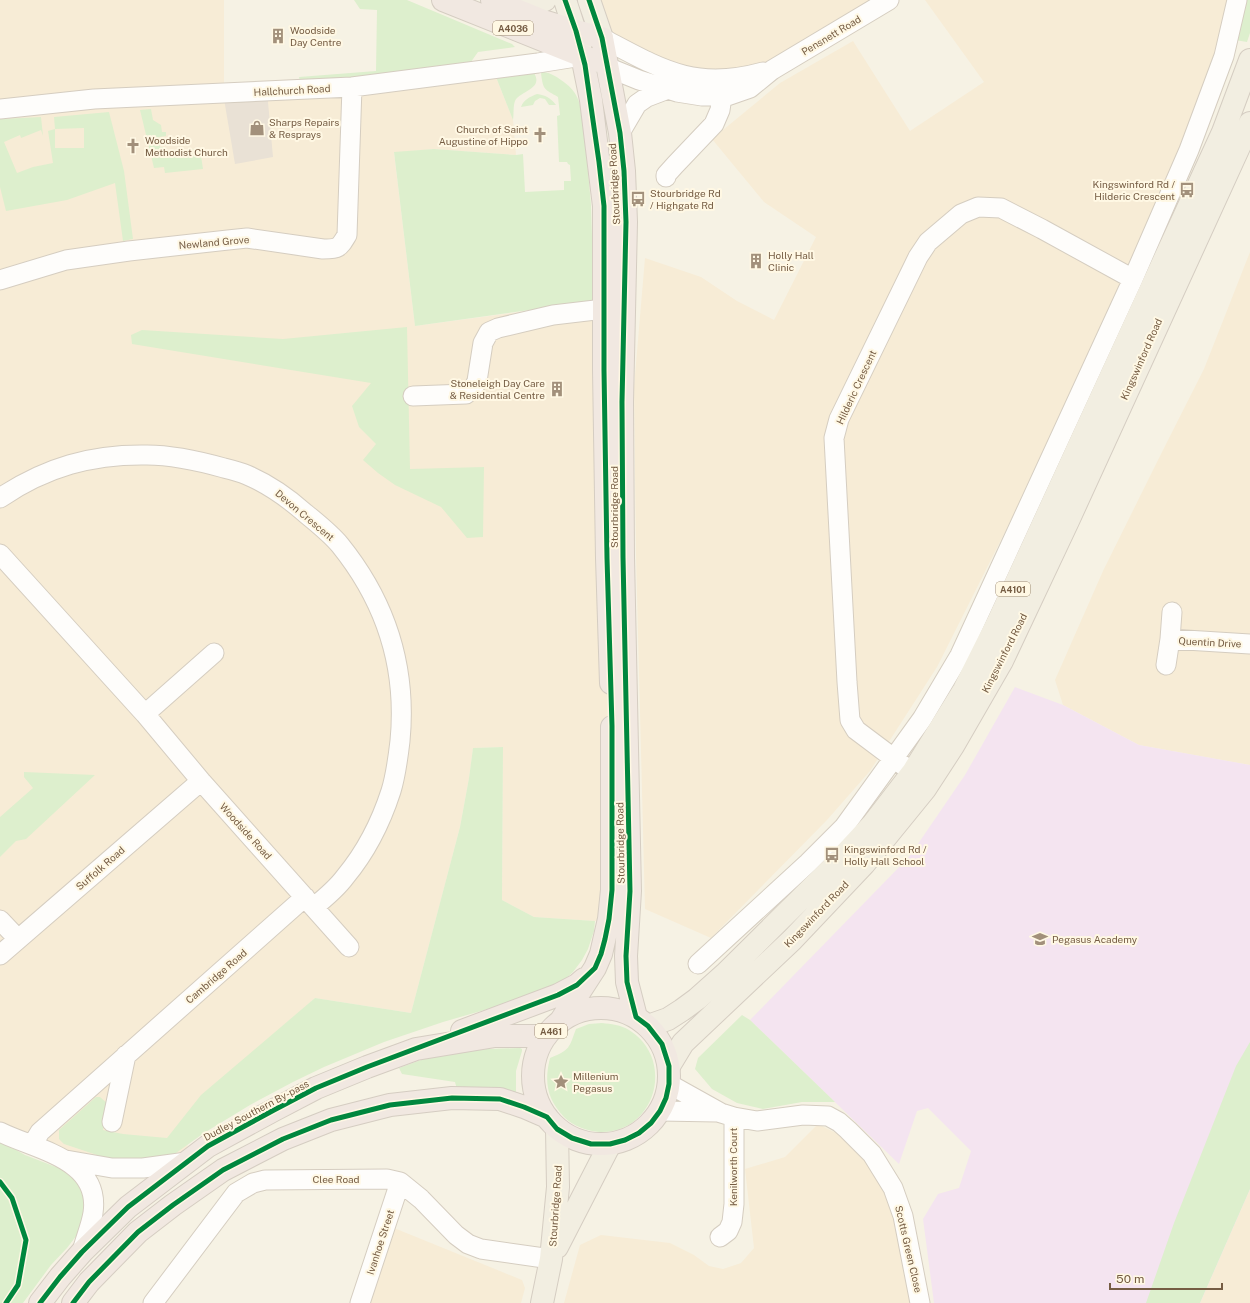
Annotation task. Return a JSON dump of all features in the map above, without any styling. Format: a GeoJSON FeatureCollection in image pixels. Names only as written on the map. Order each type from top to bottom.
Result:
{"type":"FeatureCollection","features":[{"type":"Feature","properties":{"kind":"highway","name":"A4036"},"geometry":{"type":"LineString","coordinates":[[443,0],[607,67]]}},
{"type":"Feature","properties":{"kind":"highway","name":"A4036"},"geometry":{"type":"LineString","coordinates":[[501,3],[543,21],[576,32],[602,38]]}},
{"type":"Feature","properties":{"kind":"highway","name":"Stourbridge Road"},"geometry":{"type":"LineString","coordinates":[[602,38],[620,132],[624,171],[626,222],[622,402],[623,557],[630,891],[626,956],[627,982],[642,1022]]}},
{"type":"Feature","properties":{"kind":"highway","name":"Stourbridge Road"},"geometry":{"type":"LineString","coordinates":[[553,1029],[595,968],[601,954],[609,919],[612,890],[612,726],[607,558],[604,206],[591,100],[582,56]]}},
{"type":"Feature","properties":{"kind":"highway","name":"A461"},"geometry":{"type":"LineString","coordinates":[[416,1049],[558,995],[577,985],[595,968]]}},
{"type":"Feature","properties":{"kind":"highway","name":"A461"},"geometry":{"type":"LineString","coordinates":[[552,1123],[536,1098],[533,1077],[536,1056],[553,1029],[579,1013],[597,1008],[617,1010],[642,1022]]}},
{"type":"Feature","properties":{"kind":"highway"},"geometry":{"type":"LineString","coordinates":[[73,1303],[89,1282],[138,1232],[173,1205],[223,1170],[283,1139],[331,1120],[390,1105],[452,1098],[500,1099],[524,1107],[552,1123],[572,1138],[591,1144],[610,1144],[625,1140],[639,1133],[651,1123],[660,1111],[666,1098],[669,1075],[662,1044],[642,1022]]}},
{"type":"Feature","properties":{"kind":"highway","name":"Dudley Southern By-pass"},"geometry":{"type":"LineString","coordinates":[[40,1303],[82,1252],[128,1207],[208,1146],[274,1110],[309,1092],[416,1049],[495,1036],[553,1029]]}},
{"type":"Feature","properties":{"kind":"main road"},"geometry":{"type":"LineString","coordinates":[[501,3],[529,7],[545,0]]}},
{"type":"Feature","properties":{"kind":"main road","name":"Stourbridge Road"},"geometry":{"type":"LineString","coordinates":[[565,0],[576,32],[582,56]]}},
{"type":"Feature","properties":{"kind":"main road","name":"Stourbridge Road"},"geometry":{"type":"LineString","coordinates":[[589,0],[602,38]]}},
{"type":"Feature","properties":{"kind":"main road","name":"Kingswinford Road"},"geometry":{"type":"LineString","coordinates":[[642,1022],[668,1019],[697,999],[833,867],[873,824],[913,772],[964,690],[998,622],[1223,132],[1250,60]]}},
{"type":"Feature","properties":{"kind":"main road","name":"Kingswinford Road"},"geometry":{"type":"LineString","coordinates":[[669,1075],[683,1043],[792,940],[864,864],[925,788],[953,746],[1002,661],[1071,514],[1250,122]]}},
{"type":"Feature","properties":{"kind":"main road","name":"Stourbridge Road"},"geometry":{"type":"LineString","coordinates":[[542,1303],[551,1259],[558,1186],[552,1123]]}},
{"type":"Feature","properties":{"kind":"main road","name":"Stourbridge Road"},"geometry":{"type":"LineString","coordinates":[[551,1259],[610,1144]]}},
{"type":"Feature","properties":{"kind":"street","name":"Pensnett Road"},"geometry":{"type":"LineString","coordinates":[[602,38],[654,66],[704,80],[723,88],[728,96],[750,88],[772,70],[889,0]]}},
{"type":"Feature","properties":{"kind":"street","name":"Kingswinford Road"},"geometry":{"type":"LineString","coordinates":[[698,964],[808,863],[844,827],[922,719],[960,655],[1133,279],[1192,143],[1224,56],[1237,0]]}},
{"type":"Feature","properties":{"kind":"street","name":"Hallchurch Road"},"geometry":{"type":"LineString","coordinates":[[0,109],[94,99],[352,87],[582,56]]}},
{"type":"Feature","properties":{"kind":"street","name":"Pensnett Road"},"geometry":{"type":"LineString","coordinates":[[607,67],[668,89],[702,96],[723,88]]}},
{"type":"Feature","properties":{"kind":"street","name":"Newland Grove"},"geometry":{"type":"LineString","coordinates":[[0,280],[66,260],[129,251],[247,238],[323,249],[332,249],[340,246],[347,235],[352,87]]}},
{"type":"Feature","properties":{"kind":"street"},"geometry":{"type":"LineString","coordinates":[[670,167],[714,124],[720,110],[723,88]]}},
{"type":"Feature","properties":{"kind":"street"},"geometry":{"type":"LineString","coordinates":[[620,132],[637,104],[647,97],[668,89]]}},
{"type":"Feature","properties":{"kind":"street","name":"Hilderic Crescent"},"geometry":{"type":"LineString","coordinates":[[913,772],[856,730],[850,720],[834,438],[839,419],[918,257],[928,242],[961,214],[978,207],[1001,208],[1133,279]]}},
{"type":"Feature","properties":{"kind":"street"},"geometry":{"type":"LineString","coordinates":[[413,396],[466,394],[470,391],[477,381],[483,343],[489,332],[498,328],[553,315],[604,309]]}},
{"type":"Feature","properties":{"kind":"street","name":"Devon Crescent"},"geometry":{"type":"LineString","coordinates":[[0,498],[40,475],[68,464],[101,457],[129,455],[158,455],[186,458],[246,474],[274,489],[295,504],[339,544],[359,571],[375,598],[386,624],[401,686],[402,723],[398,757],[391,791],[379,822],[365,848],[345,878],[310,902]]}},
{"type":"Feature","properties":{"kind":"street","name":"Woodside Road"},"geometry":{"type":"LineString","coordinates":[[2,560],[144,714],[201,781],[349,947]]}},
{"type":"Feature","properties":{"kind":"street","name":"Quentin Drive"},"geometry":{"type":"LineString","coordinates":[[1166,665],[1172,612]]}},
{"type":"Feature","properties":{"kind":"street","name":"Quentin Drive"},"geometry":{"type":"LineString","coordinates":[[1170,639],[1250,644]]}},
{"type":"Feature","properties":{"kind":"street"},"geometry":{"type":"LineString","coordinates":[[144,714],[214,653]]}},
{"type":"Feature","properties":{"kind":"street","name":"Suffolk Road"},"geometry":{"type":"LineString","coordinates":[[0,955],[201,781]]}},
{"type":"Feature","properties":{"kind":"street","name":"Kingswinford Road"},"geometry":{"type":"LineString","coordinates":[[778,921],[788,897],[808,863]]}},
{"type":"Feature","properties":{"kind":"street","name":"Cambridge Road"},"geometry":{"type":"LineString","coordinates":[[32,1145],[40,1132],[126,1055],[310,902]]}},
{"type":"Feature","properties":{"kind":"street"},"geometry":{"type":"LineString","coordinates":[[0,920],[18,939]]}},
{"type":"Feature","properties":{"kind":"street"},"geometry":{"type":"LineString","coordinates":[[112,1122],[126,1055]]}},
{"type":"Feature","properties":{"kind":"street","name":"Scotts Green Close"},"geometry":{"type":"LineString","coordinates":[[669,1075],[727,1115]]}},
{"type":"Feature","properties":{"kind":"street","name":"Scotts Green Close"},"geometry":{"type":"LineString","coordinates":[[660,1111],[727,1115],[757,1121],[803,1115],[828,1116],[839,1122],[872,1154],[893,1188],[904,1216],[920,1303]]}},
{"type":"Feature","properties":{"kind":"street","name":"Kenilworth Court"},"geometry":{"type":"LineString","coordinates":[[720,1237],[728,1231],[732,1222],[734,1204],[727,1115]]}},
{"type":"Feature","properties":{"kind":"street"},"geometry":{"type":"LineString","coordinates":[[0,1132],[65,1160],[84,1175],[91,1186],[94,1196],[93,1214],[82,1252]]}},
{"type":"Feature","properties":{"kind":"street"},"geometry":{"type":"LineString","coordinates":[[65,1160],[112,1168],[143,1168],[187,1162]]}},
{"type":"Feature","properties":{"kind":"street","name":"Clee Road"},"geometry":{"type":"LineString","coordinates":[[153,1303],[236,1193],[253,1183],[265,1180],[294,1179],[387,1179],[400,1182]]}},
{"type":"Feature","properties":{"kind":"street"},"geometry":{"type":"LineString","coordinates":[[400,1182],[468,1244],[482,1249],[551,1259]]}},
{"type":"Feature","properties":{"kind":"street","name":"Ivanhoe Street"},"geometry":{"type":"LineString","coordinates":[[360,1303],[400,1182]]}},
{"type":"Feature","properties":{"kind":"shaded area"},"geometry":{"type":"Polygon","coordinates":[[[0,0],[224,0],[224,87],[496,77],[513,120],[516,155],[434,149],[394,153],[415,326],[616,299],[620,918],[595,921],[534,917],[502,900],[503,747],[473,748],[460,827],[411,1013],[315,998],[189,1111],[187,1162],[112,1168],[0,1132],[0,0]]]}},
{"type":"Feature","properties":{"kind":"shaded area"},"geometry":{"type":"Polygon","coordinates":[[[577,0],[889,0],[772,70],[685,86],[630,68],[634,61],[589,35],[577,0]]]}},
{"type":"Feature","properties":{"kind":"shaded area"},"geometry":{"type":"Polygon","coordinates":[[[925,0],[1227,0],[1217,52],[1197,110],[1119,286],[1011,520],[937,667],[870,771],[827,820],[711,938],[645,909],[636,554],[634,387],[645,258],[701,277],[737,301],[774,320],[816,237],[764,202],[712,139],[780,83],[853,41],[910,131],[984,82],[925,0]]]}},
{"type":"Feature","properties":{"kind":"shaded area"},"geometry":{"type":"Polygon","coordinates":[[[267,91],[273,157],[235,164],[223,93],[267,91]]]}},
{"type":"Feature","properties":{"kind":"shaded area"},"geometry":{"type":"Polygon","coordinates":[[[1250,252],[1250,765],[1139,745],[1063,705],[1055,680],[1103,571],[1204,369],[1250,252]]]}},
{"type":"Feature","properties":{"kind":"shaded area","name":"Pegasus Academy"},"geometry":{"type":"Polygon","coordinates":[[[1015,687],[1063,705],[1139,745],[1250,765],[1250,1189],[1200,1303],[934,1303],[923,1219],[938,1194],[959,1188],[971,1151],[928,1108],[917,1111],[899,1164],[750,1020],[909,857],[965,775],[1015,687]]]}},
{"type":"Feature","properties":{"kind":"shaded area"},"geometry":{"type":"Polygon","coordinates":[[[818,1124],[838,1134],[860,1152],[880,1182],[898,1219],[911,1303],[564,1303],[580,1245],[601,1235],[670,1243],[694,1255],[709,1266],[723,1269],[741,1263],[754,1248],[745,1169],[785,1157],[818,1124]]]}},
{"type":"Feature","properties":{"kind":"shaded area"},"geometry":{"type":"Polygon","coordinates":[[[1250,1189],[1250,1303],[1200,1303],[1201,1301],[1250,1189]]]}},
{"type":"Feature","properties":{"kind":"shaded area"},"geometry":{"type":"Polygon","coordinates":[[[394,1228],[522,1280],[525,1288],[521,1303],[370,1303],[394,1228]]]}},
{"type":"Feature","properties":{"kind":"green space"},"geometry":{"type":"Polygon","coordinates":[[[354,0],[407,0],[512,44],[515,47],[478,52],[468,66],[375,78],[300,82],[299,77],[376,71],[377,10],[360,9],[354,0]]]}},
{"type":"Feature","properties":{"kind":"green space"},"geometry":{"type":"Polygon","coordinates":[[[1244,0],[1250,0],[1250,33],[1247,42],[1235,40],[1244,0]]]}},
{"type":"Feature","properties":{"kind":"green space"},"geometry":{"type":"Polygon","coordinates":[[[544,72],[557,77],[574,91],[583,115],[591,205],[594,301],[415,326],[394,152],[434,149],[516,155],[523,154],[525,192],[564,190],[564,181],[571,181],[570,165],[567,162],[559,162],[557,116],[560,115],[558,97],[545,89],[541,73],[544,72]]]}},
{"type":"Feature","properties":{"kind":"green space"},"geometry":{"type":"Polygon","coordinates":[[[534,73],[536,83],[515,101],[513,120],[496,77],[534,73]]]}},
{"type":"Feature","properties":{"kind":"green space"},"geometry":{"type":"Polygon","coordinates":[[[537,94],[548,97],[556,105],[549,105],[545,99],[540,98],[535,101],[533,105],[521,107],[526,100],[537,94]]]}},
{"type":"Feature","properties":{"kind":"green space"},"geometry":{"type":"Polygon","coordinates":[[[151,109],[153,120],[161,125],[162,132],[166,132],[166,136],[159,137],[160,147],[166,147],[166,151],[200,149],[203,169],[165,173],[164,167],[154,168],[140,110],[151,109]]]}},
{"type":"Feature","properties":{"kind":"green space"},"geometry":{"type":"Polygon","coordinates":[[[109,112],[124,171],[133,239],[123,241],[115,183],[67,200],[6,211],[0,187],[0,119],[41,117],[43,136],[41,130],[21,138],[20,135],[4,142],[17,173],[33,167],[53,163],[48,131],[55,129],[54,117],[109,112]],[[84,128],[55,129],[55,148],[84,148],[84,128]]]}},
{"type":"Feature","properties":{"kind":"green space"},"geometry":{"type":"Polygon","coordinates":[[[407,327],[410,469],[484,467],[483,537],[467,538],[441,507],[395,485],[363,460],[376,444],[359,427],[352,406],[371,383],[132,344],[131,335],[142,330],[283,339],[407,327]]]}},
{"type":"Feature","properties":{"kind":"green space"},"geometry":{"type":"Polygon","coordinates":[[[503,747],[502,900],[534,917],[595,921],[594,931],[588,949],[573,972],[563,981],[550,988],[505,1004],[443,1022],[384,1042],[324,1067],[250,1105],[204,1133],[176,1153],[161,1158],[118,1160],[100,1156],[64,1144],[59,1139],[59,1130],[96,1097],[100,1097],[108,1104],[103,1130],[123,1134],[167,1138],[201,1095],[315,998],[411,1013],[460,827],[473,748],[503,747]]]}},
{"type":"Feature","properties":{"kind":"green space"},"geometry":{"type":"Polygon","coordinates":[[[24,772],[95,775],[26,839],[16,841],[0,857],[0,817],[33,788],[24,777],[24,772]]]}},
{"type":"Feature","properties":{"kind":"green space"},"geometry":{"type":"Polygon","coordinates":[[[742,1015],[750,1020],[835,1102],[802,1102],[763,1109],[737,1103],[712,1089],[695,1069],[698,1058],[742,1015]]]}},
{"type":"Feature","properties":{"kind":"green space"},"geometry":{"type":"Polygon","coordinates":[[[602,1023],[626,1028],[644,1043],[652,1058],[655,1075],[653,1092],[646,1108],[635,1121],[619,1129],[600,1132],[580,1128],[564,1117],[554,1104],[548,1090],[547,1075],[550,1058],[562,1053],[568,1048],[576,1029],[589,1024],[602,1023]]]}},
{"type":"Feature","properties":{"kind":"green space"},"geometry":{"type":"Polygon","coordinates":[[[1250,1042],[1250,1189],[1200,1303],[1146,1303],[1174,1223],[1236,1066],[1250,1042]]]}},
{"type":"Feature","properties":{"kind":"green space"},"geometry":{"type":"Polygon","coordinates":[[[520,1048],[522,1051],[516,1071],[516,1092],[457,1089],[455,1082],[402,1074],[399,1068],[432,1056],[459,1050],[520,1048]]]}},
{"type":"Feature","properties":{"kind":"green space"},"geometry":{"type":"Polygon","coordinates":[[[0,1141],[25,1155],[69,1172],[84,1192],[84,1221],[77,1235],[51,1265],[23,1303],[0,1303],[0,1141]]]}},
{"type":"Feature","properties":{"kind":"cycle path"},"geometry":{"type":"LineString","coordinates":[[40,1303],[82,1252],[128,1207],[208,1146],[316,1088],[367,1067],[558,995],[577,985],[595,968],[601,954],[609,919],[612,890],[612,726],[607,558],[604,370],[604,206],[585,65],[576,31],[565,0]]}},
{"type":"Feature","properties":{"kind":"cycle path"},"geometry":{"type":"LineString","coordinates":[[73,1303],[89,1282],[138,1232],[173,1205],[223,1170],[283,1139],[331,1120],[390,1105],[452,1098],[500,1099],[547,1117],[557,1129],[572,1138],[591,1144],[610,1144],[625,1140],[639,1133],[651,1123],[660,1111],[666,1098],[669,1084],[669,1066],[662,1044],[648,1026],[636,1017],[627,982],[626,956],[630,891],[623,557],[622,402],[626,222],[624,171],[620,133],[602,38],[589,0]]}},
{"type":"Feature","properties":{"kind":"cycle path"},"geometry":{"type":"LineString","coordinates":[[0,1182],[12,1198],[26,1240],[18,1285],[6,1303]]}},
{"type":"Feature","properties":{"kind":"place","name":"Woodside Day Centre"},"geometry":{"type":"Point","coordinates":[278,36]}},
{"type":"Feature","properties":{"kind":"place","name":"Sharps Repairs & Resprays"},"geometry":{"type":"Point","coordinates":[257,128]}},
{"type":"Feature","properties":{"kind":"place","name":"Church of Saint Augustine of Hippo"},"geometry":{"type":"Point","coordinates":[540,135]}},
{"type":"Feature","properties":{"kind":"place","name":"Woodside Methodist Church"},"geometry":{"type":"Point","coordinates":[133,146]}},
{"type":"Feature","properties":{"kind":"place","name":"Kingswinford Rd / Hilderic Crescent"},"geometry":{"type":"Point","coordinates":[1187,190]}},
{"type":"Feature","properties":{"kind":"place","name":"Stourbridge Rd / Highgate Rd"},"geometry":{"type":"Point","coordinates":[638,199]}},
{"type":"Feature","properties":{"kind":"place","name":"Holly Hall Clinic"},"geometry":{"type":"Point","coordinates":[756,261]}},
{"type":"Feature","properties":{"kind":"place","name":"Stoneleigh Day Care & Residential Centre"},"geometry":{"type":"Point","coordinates":[557,389]}},
{"type":"Feature","properties":{"kind":"place","name":"Kingswinford Rd / Holly Hall School"},"geometry":{"type":"Point","coordinates":[832,855]}},
{"type":"Feature","properties":{"kind":"place","name":"Pegasus Academy"},"geometry":{"type":"Point","coordinates":[1040,939]}},
{"type":"Feature","properties":{"kind":"place","name":"Millenium Pegasus"},"geometry":{"type":"Point","coordinates":[561,1082]}}]}
